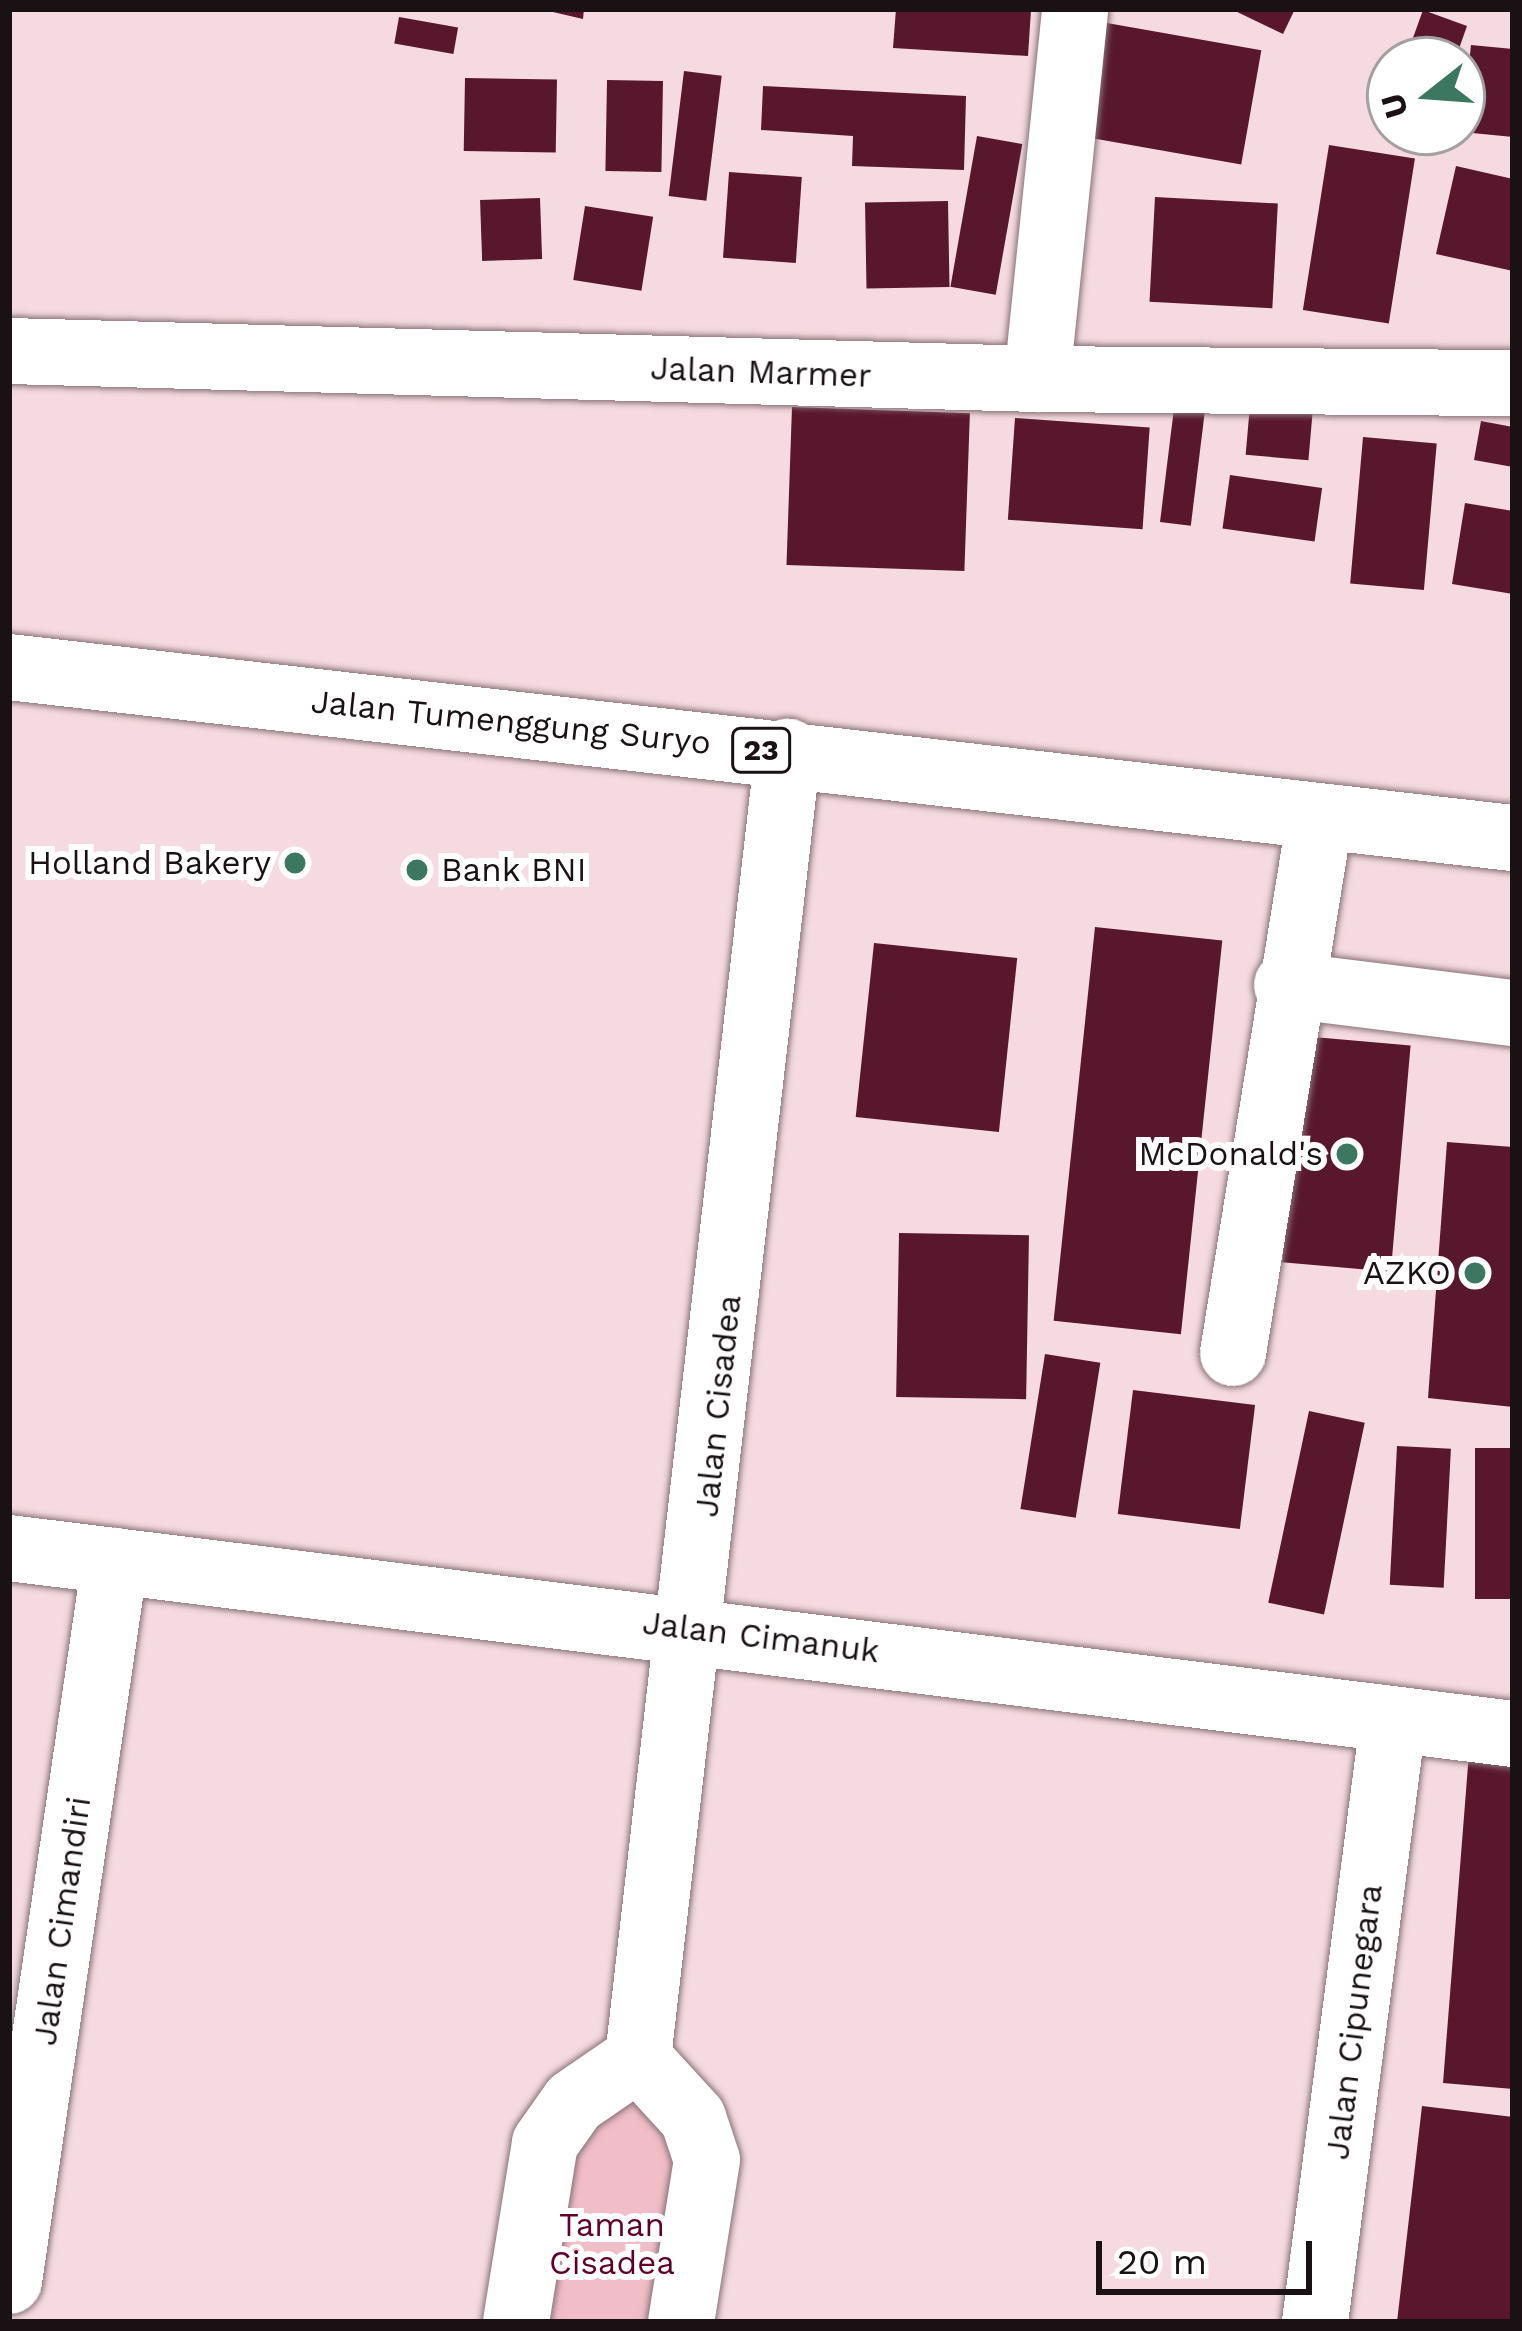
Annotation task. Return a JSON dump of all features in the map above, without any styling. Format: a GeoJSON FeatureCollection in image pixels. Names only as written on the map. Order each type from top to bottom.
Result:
{"type":"FeatureCollection","features":[{"type":"Feature","properties":{"kind":"main road"},"geometry":{"type":"LineString","coordinates":[[1037,379],[1075,9]]}},
{"type":"Feature","properties":{"kind":"main road","name":"Jalan Marmer"},"geometry":{"type":"LineString","coordinates":[[9,351],[1037,379],[1513,383]]}},
{"type":"Feature","properties":{"kind":"main road","name":"Jalan Tumenggung Suryo"},"geometry":{"type":"LineString","coordinates":[[9,667],[1513,838]]}},
{"type":"Feature","properties":{"kind":"main road","name":"Jalan Cisadea"},"geometry":{"type":"LineString","coordinates":[[638,2058],[693,1628],[788,752]]}},
{"type":"Feature","properties":{"kind":"main road"},"geometry":{"type":"LineString","coordinates":[[1233,1353],[1287,985],[1320,817]]}},
{"type":"Feature","properties":{"kind":"main road"},"geometry":{"type":"LineString","coordinates":[[1287,985],[1513,1013]]}},
{"type":"Feature","properties":{"kind":"main road","name":"Jalan Cimanuk"},"geometry":{"type":"LineString","coordinates":[[9,1548],[693,1628],[1513,1734]]}},
{"type":"Feature","properties":{"kind":"main road","name":"Jalan Cimandiri"},"geometry":{"type":"LineString","coordinates":[[9,2281],[115,1562]]}},
{"type":"Feature","properties":{"kind":"main road","name":"Jalan Cipunegara"},"geometry":{"type":"LineString","coordinates":[[1316,2322],[1393,1722]]}},
{"type":"Feature","properties":{"kind":"main road"},"geometry":{"type":"LineString","coordinates":[[516,2322],[545,2143],[574,2102],[638,2058],[693,2118],[706,2160],[681,2322]]}},
{"type":"Feature","properties":{"kind":"green space","name":"Taman Cisadea"},"geometry":{"type":"Polygon","coordinates":[[[620,2104],[642,2107],[678,2138],[661,2322],[539,2322],[565,2151],[620,2104]]]}},
{"type":"Feature","properties":{"kind":"building"},"geometry":{"type":"Polygon","coordinates":[[[540,9],[584,9],[583,19],[540,9]]]}},
{"type":"Feature","properties":{"kind":"building"},"geometry":{"type":"Polygon","coordinates":[[[896,9],[1031,10],[1028,56],[893,48],[896,9]]]}},
{"type":"Feature","properties":{"kind":"building"},"geometry":{"type":"Polygon","coordinates":[[[1231,9],[1295,9],[1283,34],[1231,9]]]}},
{"type":"Feature","properties":{"kind":"building"},"geometry":{"type":"Polygon","coordinates":[[[1423,10],[1467,26],[1463,36],[1414,36],[1423,10]]]}},
{"type":"Feature","properties":{"kind":"building"},"geometry":{"type":"Polygon","coordinates":[[[399,17],[458,27],[453,54],[394,44],[399,17]]]}},
{"type":"Feature","properties":{"kind":"building"},"geometry":{"type":"Polygon","coordinates":[[[1090,20],[1261,50],[1241,164],[1070,134],[1090,20]]]}},
{"type":"Feature","properties":{"kind":"building"},"geometry":{"type":"Polygon","coordinates":[[[1486,46],[1513,49],[1513,137],[1486,134],[1486,46]]]}},
{"type":"Feature","properties":{"kind":"building"},"geometry":{"type":"Polygon","coordinates":[[[684,71],[722,76],[706,201],[669,196],[684,71]]]}},
{"type":"Feature","properties":{"kind":"building"},"geometry":{"type":"Polygon","coordinates":[[[465,78],[557,80],[556,153],[464,151],[465,78]]]}},
{"type":"Feature","properties":{"kind":"building"},"geometry":{"type":"Polygon","coordinates":[[[607,80],[663,81],[661,172],[605,171],[607,80]]]}},
{"type":"Feature","properties":{"kind":"building"},"geometry":{"type":"Polygon","coordinates":[[[763,86],[966,96],[964,170],[852,166],[853,136],[761,130],[763,86]]]}},
{"type":"Feature","properties":{"kind":"building"},"geometry":{"type":"Polygon","coordinates":[[[977,136],[1022,144],[996,295],[950,287],[977,136]]]}},
{"type":"Feature","properties":{"kind":"building"},"geometry":{"type":"Polygon","coordinates":[[[1329,145],[1366,151],[1366,156],[1415,159],[1389,324],[1303,310],[1329,145]]]}},
{"type":"Feature","properties":{"kind":"building"},"geometry":{"type":"Polygon","coordinates":[[[1456,166],[1513,179],[1513,271],[1436,254],[1456,166]]]}},
{"type":"Feature","properties":{"kind":"building"},"geometry":{"type":"Polygon","coordinates":[[[729,172],[802,177],[796,263],[723,258],[729,172]]]}},
{"type":"Feature","properties":{"kind":"building"},"geometry":{"type":"Polygon","coordinates":[[[1155,197],[1278,203],[1272,308],[1150,302],[1155,197]]]}},
{"type":"Feature","properties":{"kind":"building"},"geometry":{"type":"Polygon","coordinates":[[[540,198],[542,259],[482,261],[480,200],[540,198]]]}},
{"type":"Feature","properties":{"kind":"building"},"geometry":{"type":"Polygon","coordinates":[[[948,201],[950,287],[867,288],[865,202],[948,201]]]}},
{"type":"Feature","properties":{"kind":"building"},"geometry":{"type":"Polygon","coordinates":[[[585,206],[653,217],[641,291],[573,280],[585,206]]]}},
{"type":"Feature","properties":{"kind":"building"},"geometry":{"type":"Polygon","coordinates":[[[1175,400],[1206,404],[1191,526],[1160,522],[1175,400]]]}},
{"type":"Feature","properties":{"kind":"building"},"geometry":{"type":"Polygon","coordinates":[[[1250,405],[1313,410],[1308,460],[1246,455],[1250,405]]]}},
{"type":"Feature","properties":{"kind":"building"},"geometry":{"type":"Polygon","coordinates":[[[792,407],[970,413],[964,571],[786,565],[792,407]]]}},
{"type":"Feature","properties":{"kind":"building"},"geometry":{"type":"Polygon","coordinates":[[[1015,418],[1150,427],[1143,529],[1008,520],[1015,418]]]}},
{"type":"Feature","properties":{"kind":"building"},"geometry":{"type":"Polygon","coordinates":[[[1481,421],[1513,427],[1513,467],[1474,460],[1481,421]]]}},
{"type":"Feature","properties":{"kind":"building"},"geometry":{"type":"Polygon","coordinates":[[[1363,437],[1437,443],[1424,590],[1350,583],[1363,437]]]}},
{"type":"Feature","properties":{"kind":"building"},"geometry":{"type":"Polygon","coordinates":[[[1230,475],[1322,488],[1315,541],[1222,528],[1230,475]]]}},
{"type":"Feature","properties":{"kind":"building"},"geometry":{"type":"Polygon","coordinates":[[[1465,503],[1513,511],[1513,594],[1452,584],[1465,503]]]}},
{"type":"Feature","properties":{"kind":"building"},"geometry":{"type":"Polygon","coordinates":[[[1095,927],[1222,940],[1181,1334],[1054,1321],[1095,927]]]}},
{"type":"Feature","properties":{"kind":"building"},"geometry":{"type":"Polygon","coordinates":[[[874,943],[1017,958],[999,1132],[856,1117],[874,943]]]}},
{"type":"Feature","properties":{"kind":"building","name":"McDonald's"},"geometry":{"type":"Polygon","coordinates":[[[1302,1036],[1411,1045],[1391,1272],[1282,1262],[1302,1036]]]}},
{"type":"Feature","properties":{"kind":"building","name":"AZKO"},"geometry":{"type":"Polygon","coordinates":[[[1447,1142],[1513,1147],[1513,1407],[1428,1398],[1447,1142]]]}},
{"type":"Feature","properties":{"kind":"building"},"geometry":{"type":"Polygon","coordinates":[[[899,1233],[1029,1235],[1026,1399],[896,1397],[899,1233]]]}},
{"type":"Feature","properties":{"kind":"building"},"geometry":{"type":"Polygon","coordinates":[[[1045,1354],[1100,1363],[1076,1518],[1020,1509],[1045,1354]]]}},
{"type":"Feature","properties":{"kind":"building"},"geometry":{"type":"Polygon","coordinates":[[[1133,1390],[1255,1405],[1240,1529],[1118,1514],[1133,1390]]]}},
{"type":"Feature","properties":{"kind":"building"},"geometry":{"type":"Polygon","coordinates":[[[1309,1411],[1365,1423],[1324,1615],[1268,1603],[1309,1411]]]}},
{"type":"Feature","properties":{"kind":"building"},"geometry":{"type":"Polygon","coordinates":[[[1397,1446],[1451,1449],[1444,1588],[1390,1585],[1397,1446]]]}},
{"type":"Feature","properties":{"kind":"building"},"geometry":{"type":"Polygon","coordinates":[[[1475,1448],[1513,1448],[1513,1599],[1475,1599],[1475,1448]]]}},
{"type":"Feature","properties":{"kind":"building"},"geometry":{"type":"Polygon","coordinates":[[[1469,1753],[1513,1757],[1513,2089],[1443,2083],[1469,1753]]]}},
{"type":"Feature","properties":{"kind":"building"},"geometry":{"type":"Polygon","coordinates":[[[1422,2106],[1513,2117],[1513,2322],[1397,2322],[1422,2106]]]}},
{"type":"Feature","properties":{"kind":"place","name":"Holland Bakery"},"geometry":{"type":"Point","coordinates":[295,863]}},
{"type":"Feature","properties":{"kind":"place","name":"Bank BNI"},"geometry":{"type":"Point","coordinates":[417,870]}},
{"type":"Feature","properties":{"kind":"place","name":"McDonald's"},"geometry":{"type":"Point","coordinates":[1347,1154]}},
{"type":"Feature","properties":{"kind":"place","name":"AZKO"},"geometry":{"type":"Point","coordinates":[1475,1273]}}]}
